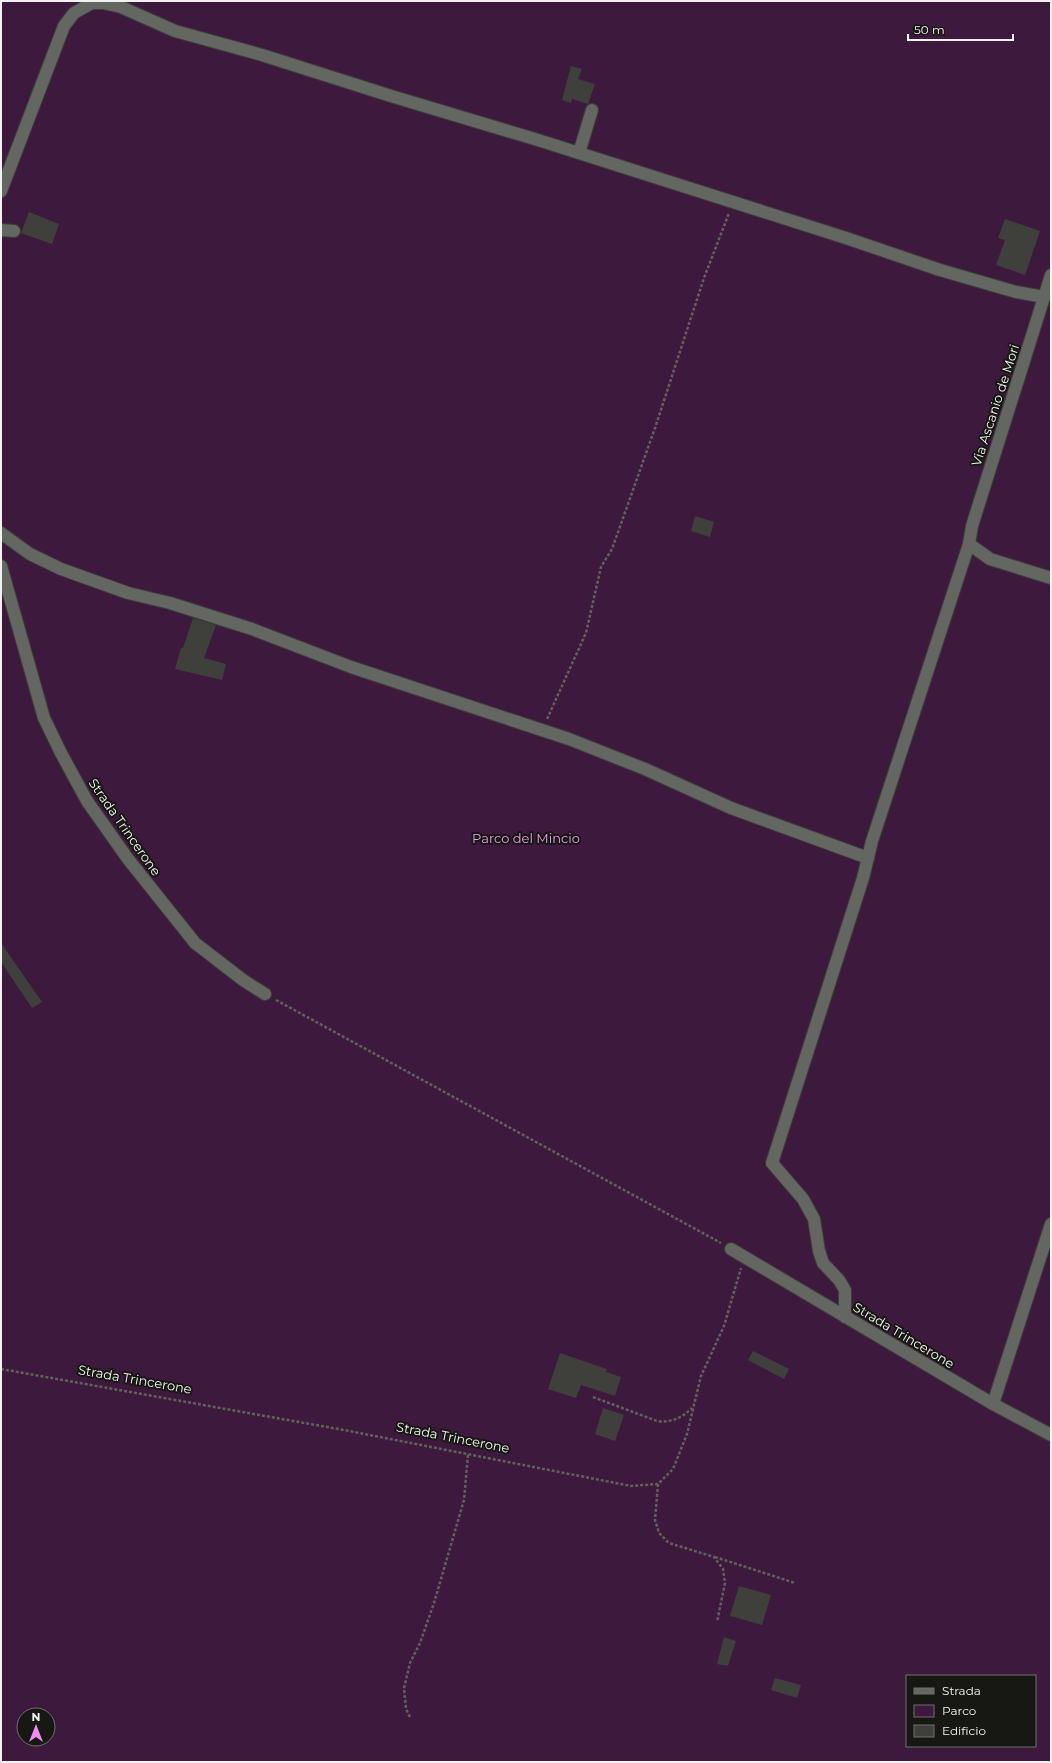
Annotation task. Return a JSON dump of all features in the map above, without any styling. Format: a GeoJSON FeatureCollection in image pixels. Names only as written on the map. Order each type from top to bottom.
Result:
{"type":"FeatureCollection","features":[{"type":"Feature","properties":{"kind":"street"},"geometry":{"type":"LineString","coordinates":[[1,191],[64,26],[74,13],[92,3],[103,3],[121,7],[175,32],[262,55],[579,153],[940,270],[1016,292],[1044,297]]}},
{"type":"Feature","properties":{"kind":"street"},"geometry":{"type":"LineString","coordinates":[[579,153],[592,110]]}},
{"type":"Feature","properties":{"kind":"street"},"geometry":{"type":"LineString","coordinates":[[1,230],[14,230]]}},
{"type":"Feature","properties":{"kind":"street","name":"Via Ascanio de Mori"},"geometry":{"type":"LineString","coordinates":[[845,1317],[845,1290],[839,1280],[823,1263],[819,1251],[814,1219],[803,1199],[772,1163],[969,544],[972,526],[1051,275]]}},
{"type":"Feature","properties":{"kind":"street"},"geometry":{"type":"LineString","coordinates":[[1,533],[30,554],[61,569],[128,593],[170,603],[252,629],[351,667],[569,738],[646,769],[731,808],[868,858]]}},
{"type":"Feature","properties":{"kind":"street"},"geometry":{"type":"LineString","coordinates":[[969,544],[990,559],[1051,578]]}},
{"type":"Feature","properties":{"kind":"street","name":"Strada Trincerone"},"geometry":{"type":"LineString","coordinates":[[1,566],[44,718],[87,801],[128,859],[195,943],[243,980],[265,994]]}},
{"type":"Feature","properties":{"kind":"street"},"geometry":{"type":"LineString","coordinates":[[993,1404],[1051,1224]]}},
{"type":"Feature","properties":{"kind":"street","name":"Strada Trincerone"},"geometry":{"type":"LineString","coordinates":[[731,1249],[993,1404],[1051,1435]]}},
{"type":"Feature","properties":{"kind":"path"},"geometry":{"type":"LineString","coordinates":[[542,730],[586,633],[601,567],[612,549],[655,428],[704,278],[729,214],[736,203]]}},
{"type":"Feature","properties":{"kind":"path"},"geometry":{"type":"LineString","coordinates":[[265,994],[731,1249]]}},
{"type":"Feature","properties":{"kind":"path"},"geometry":{"type":"LineString","coordinates":[[745,1256],[724,1326],[701,1376],[686,1434],[673,1469],[658,1484],[655,1520],[660,1533],[669,1543],[795,1583]]}},
{"type":"Feature","properties":{"kind":"path","name":"Strada Trincerone"},"geometry":{"type":"LineString","coordinates":[[1,1369],[344,1430],[631,1486],[658,1484]]}},
{"type":"Feature","properties":{"kind":"path"},"geometry":{"type":"LineString","coordinates":[[593,1397],[657,1421],[664,1422],[681,1417],[693,1407]]}},
{"type":"Feature","properties":{"kind":"path"},"geometry":{"type":"LineString","coordinates":[[410,1717],[406,1709],[404,1688],[410,1663],[420,1643],[434,1603],[464,1500],[468,1454]]}},
{"type":"Feature","properties":{"kind":"path"},"geometry":{"type":"LineString","coordinates":[[714,1557],[723,1569],[725,1583],[717,1622]]}},
{"type":"Feature","properties":{"kind":"green space","name":"Parco del Mincio"},"geometry":{"type":"Polygon","coordinates":[[[1,1],[1051,1],[1051,1762],[1,1762],[1,1]]]}},
{"type":"Feature","properties":{"kind":"building"},"geometry":{"type":"Polygon","coordinates":[[[571,66],[582,69],[578,79],[595,84],[588,104],[572,99],[571,103],[562,100],[571,66]]]}},
{"type":"Feature","properties":{"kind":"building"},"geometry":{"type":"Polygon","coordinates":[[[29,212],[59,224],[52,244],[21,233],[29,212]]]}},
{"type":"Feature","properties":{"kind":"building"},"geometry":{"type":"Polygon","coordinates":[[[1005,219],[1040,231],[1025,275],[996,265],[1005,240],[998,238],[1005,219]]]}},
{"type":"Feature","properties":{"kind":"building"},"geometry":{"type":"Polygon","coordinates":[[[695,516],[714,522],[710,537],[691,531],[695,516]]]}},
{"type":"Feature","properties":{"kind":"building"},"geometry":{"type":"Polygon","coordinates":[[[193,618],[216,625],[204,658],[226,664],[222,680],[175,669],[181,648],[183,648],[193,618]]]}},
{"type":"Feature","properties":{"kind":"building"},"geometry":{"type":"Polygon","coordinates":[[[1,943],[42,1002],[32,1008],[1,962],[1,943]]]}},
{"type":"Feature","properties":{"kind":"building"},"geometry":{"type":"Polygon","coordinates":[[[753,1351],[789,1369],[784,1379],[748,1360],[753,1351]]]}},
{"type":"Feature","properties":{"kind":"building"},"geometry":{"type":"Polygon","coordinates":[[[560,1353],[607,1369],[606,1372],[621,1377],[615,1396],[581,1385],[576,1398],[548,1389],[560,1353]]]}},
{"type":"Feature","properties":{"kind":"building"},"geometry":{"type":"Polygon","coordinates":[[[603,1408],[624,1415],[615,1441],[595,1434],[603,1408]]]}},
{"type":"Feature","properties":{"kind":"building"},"geometry":{"type":"Polygon","coordinates":[[[739,1586],[771,1595],[762,1625],[730,1616],[739,1586]]]}},
{"type":"Feature","properties":{"kind":"building"},"geometry":{"type":"Polygon","coordinates":[[[724,1637],[736,1641],[728,1666],[717,1664],[724,1637]]]}},
{"type":"Feature","properties":{"kind":"building"},"geometry":{"type":"Polygon","coordinates":[[[775,1678],[801,1685],[797,1698],[771,1690],[775,1678]]]}}]}
